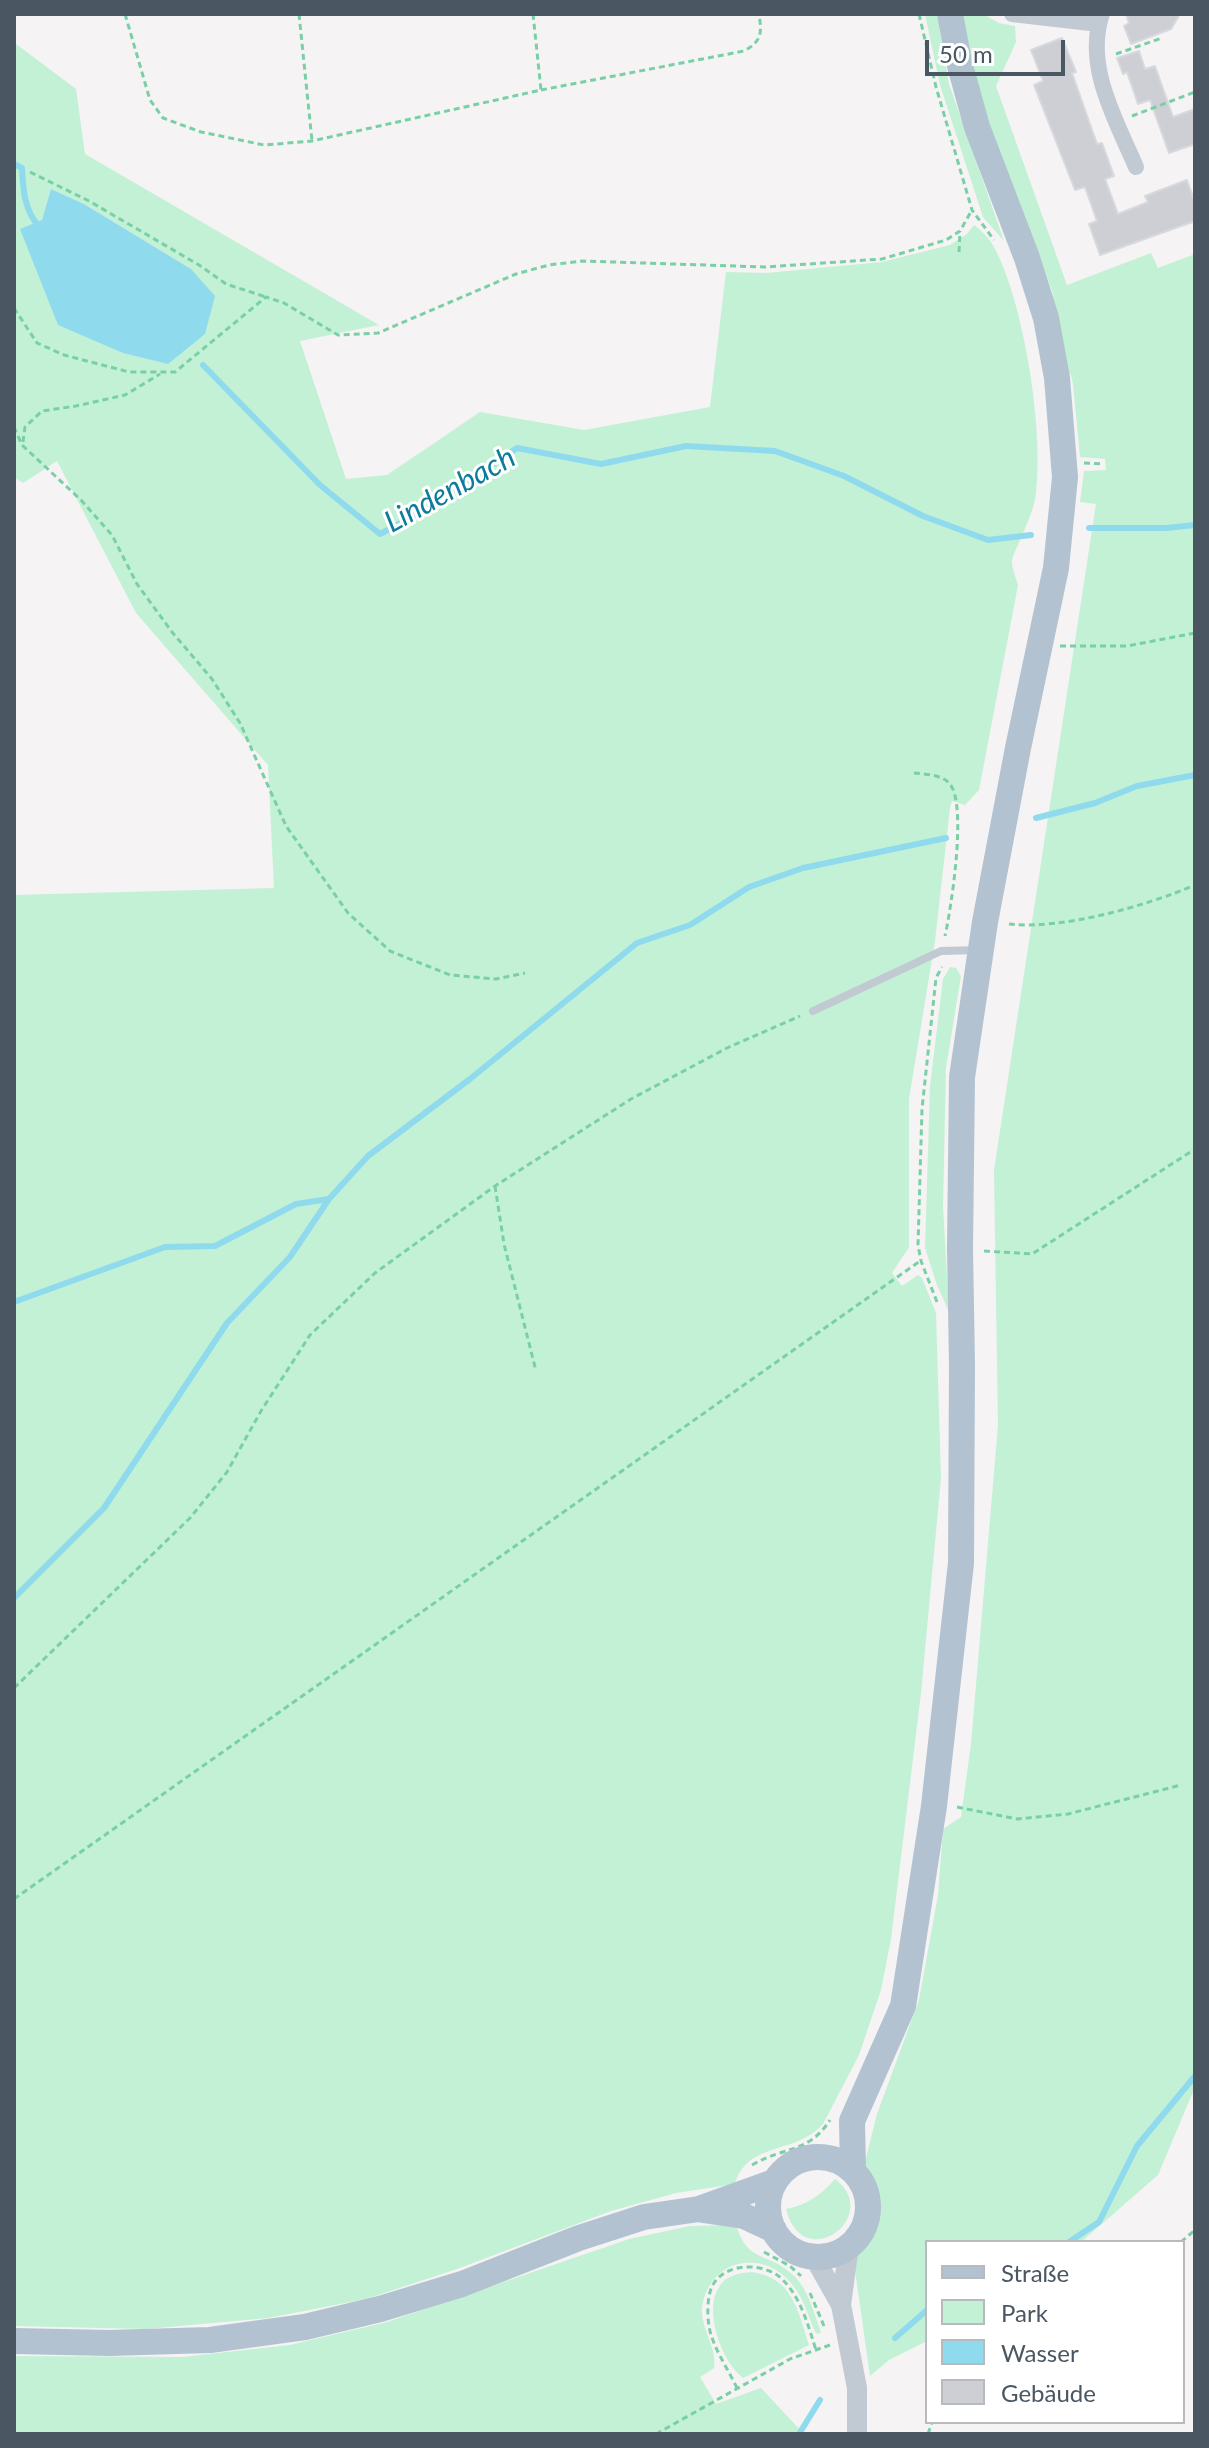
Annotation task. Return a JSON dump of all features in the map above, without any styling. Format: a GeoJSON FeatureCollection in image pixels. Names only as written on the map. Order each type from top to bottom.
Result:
{"type":"FeatureCollection","features":[{"type":"Feature","properties":{"kind":"main road"},"geometry":{"type":"LineString","coordinates":[[824,2157],[837,2143],[844,2116],[903,2006],[934,1806],[961,1563],[962,1077],[981,950],[1018,748],[1056,568],[1065,477],[1057,378],[1046,318],[970,103],[950,14]]}},
{"type":"Feature","properties":{"kind":"main road"},"geometry":{"type":"LineString","coordinates":[[844,2116],[853,2170]]}},
{"type":"Feature","properties":{"kind":"main road"},"geometry":{"type":"LineString","coordinates":[[699,2209],[744,2216],[768,2240],[784,2243],[798,2253],[809,2268],[849,2246],[861,2233],[867,2217],[868,2200],[863,2184],[853,2170],[839,2161],[809,2157],[795,2162],[774,2182],[769,2198],[768,2240]]}},
{"type":"Feature","properties":{"kind":"main road"},"geometry":{"type":"LineString","coordinates":[[14,2341],[109,2343],[210,2340],[305,2327],[380,2309],[462,2284],[579,2238],[644,2217],[699,2209],[774,2182]]}},
{"type":"Feature","properties":{"kind":"street"},"geometry":{"type":"LineString","coordinates":[[1012,14],[1100,19],[1095,38],[1096,61],[1136,167]]}},
{"type":"Feature","properties":{"kind":"street"},"geometry":{"type":"LineString","coordinates":[[849,2246],[841,2305],[857,2388],[857,2434]]}},
{"type":"Feature","properties":{"kind":"street"},"geometry":{"type":"LineString","coordinates":[[809,2268],[841,2305]]}},
{"type":"Feature","properties":{"kind":"lane"},"geometry":{"type":"LineString","coordinates":[[813,1011],[946,951],[981,950]]}},
{"type":"Feature","properties":{"kind":"path"},"geometry":{"type":"LineString","coordinates":[[125,14],[150,100],[163,118],[201,132],[264,145],[312,141],[541,90],[744,51],[755,46],[758,40],[761,30],[759,14]]}},
{"type":"Feature","properties":{"kind":"path"},"geometry":{"type":"LineString","coordinates":[[299,14],[312,141]]}},
{"type":"Feature","properties":{"kind":"path"},"geometry":{"type":"LineString","coordinates":[[533,14],[541,90]]}},
{"type":"Feature","properties":{"kind":"path"},"geometry":{"type":"LineString","coordinates":[[919,14],[936,87],[972,210],[998,244]]}},
{"type":"Feature","properties":{"kind":"path"},"geometry":{"type":"LineString","coordinates":[[1096,61],[1162,38]]}},
{"type":"Feature","properties":{"kind":"path"},"geometry":{"type":"LineString","coordinates":[[1117,122],[1195,92]]}},
{"type":"Feature","properties":{"kind":"path"},"geometry":{"type":"LineString","coordinates":[[30,172],[89,201],[226,284],[284,303],[338,335],[378,333],[516,274],[549,265],[582,261],[765,267],[882,259],[946,240],[960,231]]}},
{"type":"Feature","properties":{"kind":"path"},"geometry":{"type":"LineString","coordinates":[[959,252],[960,231],[972,210]]}},
{"type":"Feature","properties":{"kind":"path"},"geometry":{"type":"LineString","coordinates":[[14,308],[37,343],[64,355],[129,372],[175,372],[266,297]]}},
{"type":"Feature","properties":{"kind":"path"},"geometry":{"type":"LineString","coordinates":[[22,445],[25,427],[42,411],[125,395],[163,372]]}},
{"type":"Feature","properties":{"kind":"path"},"geometry":{"type":"LineString","coordinates":[[14,427],[22,445],[81,500],[112,535],[137,584],[212,679],[240,723],[286,826],[348,913],[390,951],[450,975],[496,979],[525,973]]}},
{"type":"Feature","properties":{"kind":"path"},"geometry":{"type":"LineString","coordinates":[[1064,647],[1127,646],[1195,633]]}},
{"type":"Feature","properties":{"kind":"path"},"geometry":{"type":"LineString","coordinates":[[914,773],[946,779],[958,800],[956,871],[946,951],[936,978],[922,1109],[918,1245],[921,1261],[942,1314]]}},
{"type":"Feature","properties":{"kind":"path"},"geometry":{"type":"LineString","coordinates":[[1016,925],[1043,925],[1116,911],[1195,885]]}},
{"type":"Feature","properties":{"kind":"path"},"geometry":{"type":"LineString","coordinates":[[14,1688],[190,1518],[227,1472],[261,1411],[310,1335],[375,1273],[495,1186],[631,1099],[727,1048],[813,1011]]}},
{"type":"Feature","properties":{"kind":"path"},"geometry":{"type":"LineString","coordinates":[[960,1249],[1032,1254],[1195,1149]]}},
{"type":"Feature","properties":{"kind":"path"},"geometry":{"type":"LineString","coordinates":[[495,1186],[504,1244],[536,1371]]}},
{"type":"Feature","properties":{"kind":"path"},"geometry":{"type":"LineString","coordinates":[[14,1899],[921,1261]]}},
{"type":"Feature","properties":{"kind":"path"},"geometry":{"type":"LineString","coordinates":[[967,1808],[1017,1819],[1084,1811],[1181,1785]]}},
{"type":"Feature","properties":{"kind":"path"},"geometry":{"type":"LineString","coordinates":[[741,2194],[741,2181],[749,2167],[764,2158],[810,2142],[844,2116]]}},
{"type":"Feature","properties":{"kind":"path"},"geometry":{"type":"LineString","coordinates":[[768,2240],[790,2266],[809,2268]]}},
{"type":"Feature","properties":{"kind":"path"},"geometry":{"type":"LineString","coordinates":[[737,2388],[709,2328],[708,2304],[713,2283],[730,2270],[754,2266],[779,2276],[795,2294],[816,2350]]}},
{"type":"Feature","properties":{"kind":"path"},"geometry":{"type":"LineString","coordinates":[[810,2292],[826,2331]]}},
{"type":"Feature","properties":{"kind":"path"},"geometry":{"type":"LineString","coordinates":[[656,2434],[790,2359],[848,2339]]}},
{"type":"Feature","properties":{"kind":"green space"},"geometry":{"type":"Polygon","coordinates":[[[925,14],[937,14],[949,84],[1004,241],[983,217],[940,85],[925,14]]]}},
{"type":"Feature","properties":{"kind":"green space"},"geometry":{"type":"Polygon","coordinates":[[[963,14],[983,14],[999,23],[1015,26],[1016,42],[996,86],[1067,285],[1151,253],[1158,268],[1195,254],[1195,2087],[1158,2175],[1083,2240],[925,2240],[925,2342],[889,2360],[870,2376],[855,2270],[858,2250],[870,2233],[877,2203],[865,2162],[877,2114],[919,2000],[938,1895],[943,1829],[961,1817],[971,1744],[998,1425],[994,1170],[1096,504],[1080,502],[1084,471],[1106,470],[1105,459],[1080,457],[1073,384],[1067,372],[1052,291],[980,99],[963,14]]]}},
{"type":"Feature","properties":{"kind":"green space"},"geometry":{"type":"Polygon","coordinates":[[[14,40],[76,89],[85,154],[379,325],[300,341],[346,479],[387,475],[480,412],[584,430],[710,407],[726,272],[766,273],[882,262],[950,245],[967,234],[974,225],[992,244],[1005,271],[1023,333],[1034,402],[1038,467],[1035,500],[1012,560],[1018,585],[979,790],[965,805],[952,801],[950,808],[935,941],[909,1099],[909,1247],[892,1273],[902,1286],[918,1275],[922,1278],[936,1313],[941,1478],[921,1693],[891,1939],[881,1990],[859,2055],[823,2124],[812,2134],[750,2161],[741,2170],[735,2184],[676,2193],[611,2211],[457,2269],[366,2299],[268,2318],[146,2329],[14,2326],[14,895],[274,888],[268,765],[136,613],[57,461],[23,483],[14,477],[14,40]],[[51,189],[42,221],[21,229],[191,269],[84,204],[51,189]]]}},
{"type":"Feature","properties":{"kind":"green space"},"geometry":{"type":"Polygon","coordinates":[[[950,967],[956,968],[961,976],[946,1068],[943,1206],[949,1312],[925,1248],[930,1086],[943,979],[950,967]]]}},
{"type":"Feature","properties":{"kind":"green space"},"geometry":{"type":"Polygon","coordinates":[[[835,2179],[848,2194],[850,2209],[846,2222],[835,2233],[822,2239],[808,2238],[795,2228],[786,2209],[813,2198],[835,2179]]]}},
{"type":"Feature","properties":{"kind":"green space"},"geometry":{"type":"Polygon","coordinates":[[[736,2225],[746,2246],[783,2267],[798,2280],[810,2301],[821,2332],[815,2332],[798,2293],[779,2272],[753,2262],[728,2268],[708,2287],[703,2302],[703,2319],[713,2352],[714,2368],[700,2377],[716,2404],[761,2388],[804,2434],[14,2434],[14,2356],[182,2357],[290,2345],[387,2322],[629,2239],[690,2226],[736,2225]]]}},
{"type":"Feature","properties":{"kind":"green space"},"geometry":{"type":"Polygon","coordinates":[[[752,2272],[766,2275],[785,2289],[797,2309],[809,2345],[743,2378],[722,2349],[713,2309],[719,2287],[725,2280],[733,2275],[752,2272]]]}},
{"type":"Feature","properties":{"kind":"water"},"geometry":{"type":"Polygon","coordinates":[[[51,189],[84,204],[191,269],[215,296],[205,334],[168,364],[123,353],[58,325],[20,229],[42,220],[51,189]]]}},
{"type":"Feature","properties":{"kind":"building"},"geometry":{"type":"Polygon","coordinates":[[[1126,14],[1180,14],[1171,29],[1131,44],[1124,26],[1129,23],[1126,14]]]}},
{"type":"Feature","properties":{"kind":"building"},"geometry":{"type":"Polygon","coordinates":[[[1062,38],[1076,72],[1072,73],[1097,144],[1102,143],[1114,176],[1105,179],[1118,214],[1148,202],[1145,196],[1187,180],[1195,203],[1195,221],[1100,255],[1089,224],[1097,221],[1085,187],[1075,190],[1034,85],[1043,81],[1031,50],[1062,38]]]}},
{"type":"Feature","properties":{"kind":"building"},"geometry":{"type":"Polygon","coordinates":[[[1139,51],[1145,69],[1155,66],[1173,117],[1195,109],[1195,144],[1169,153],[1150,100],[1138,104],[1127,72],[1123,74],[1117,58],[1139,51]]]}},
{"type":"Feature","properties":{"kind":"waterway","name":"Lindenbach"},"geometry":{"type":"LineString","coordinates":[[14,164],[22,168],[28,207],[40,227]]}},
{"type":"Feature","properties":{"kind":"waterway","name":"Lindenbach"},"geometry":{"type":"LineString","coordinates":[[203,365],[320,485],[380,534],[420,513],[517,448],[601,464],[686,446],[775,451],[844,476],[923,516],[988,540],[1031,535]]}},
{"type":"Feature","properties":{"kind":"waterway","name":"Lindenbach"},"geometry":{"type":"LineString","coordinates":[[1089,528],[1195,525]]}},
{"type":"Feature","properties":{"kind":"waterway"},"geometry":{"type":"LineString","coordinates":[[1036,818],[1095,803],[1137,786],[1195,775]]}},
{"type":"Feature","properties":{"kind":"waterway"},"geometry":{"type":"LineString","coordinates":[[14,1598],[104,1508],[227,1323],[290,1257],[329,1199],[368,1156],[470,1079],[637,943],[690,925],[749,887],[803,868],[946,838]]}},
{"type":"Feature","properties":{"kind":"waterway"},"geometry":{"type":"LineString","coordinates":[[14,1302],[165,1247],[215,1246],[296,1204],[329,1199]]}},
{"type":"Feature","properties":{"kind":"waterway"},"geometry":{"type":"LineString","coordinates":[[1072,2240],[1099,2222],[1137,2146],[1195,2076]]}},
{"type":"Feature","properties":{"kind":"waterway"},"geometry":{"type":"LineString","coordinates":[[895,2338],[925,2312]]}},
{"type":"Feature","properties":{"kind":"waterway"},"geometry":{"type":"LineString","coordinates":[[799,2434],[820,2400]]}}]}
